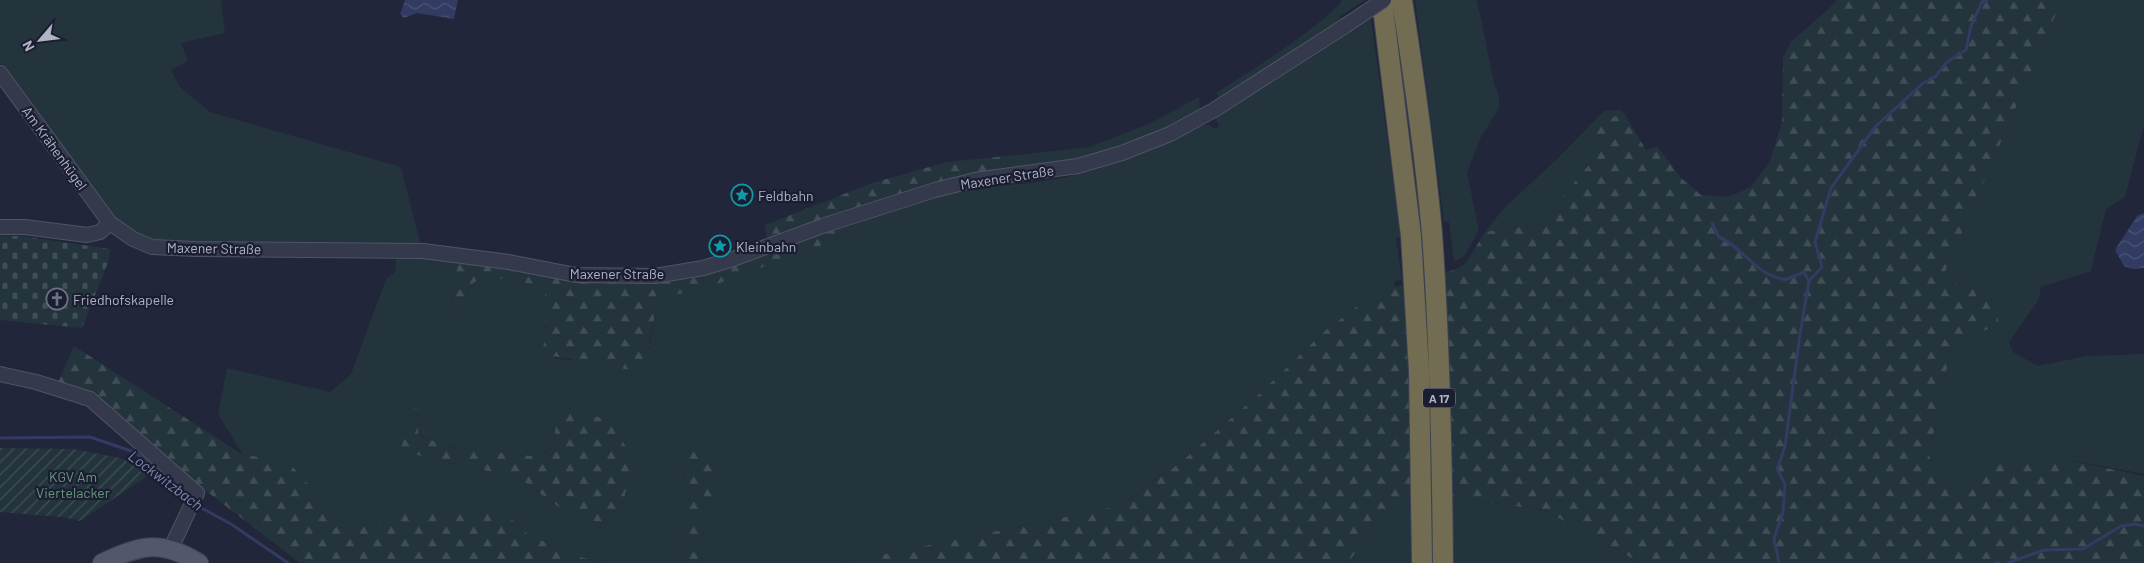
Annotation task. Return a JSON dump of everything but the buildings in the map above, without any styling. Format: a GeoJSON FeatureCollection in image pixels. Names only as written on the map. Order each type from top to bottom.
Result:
{"type":"FeatureCollection","features":[{"type":"Feature","properties":{"kind":"highway","name":"A 17"},"geometry":{"type":"LineString","coordinates":[[1383,0],[1411,236],[1419,371],[1422,563]]}},
{"type":"Feature","properties":{"kind":"highway","name":"A 17"},"geometry":{"type":"LineString","coordinates":[[1402,0],[1417,100],[1432,233],[1439,365],[1443,563]]}},
{"type":"Feature","properties":{"kind":"main road"},"geometry":{"type":"LineString","coordinates":[[102,563],[129,550],[148,548],[170,548],[199,563]]}},
{"type":"Feature","properties":{"kind":"street","name":"Maxener Straße"},"geometry":{"type":"LineString","coordinates":[[110,223],[133,239],[152,247],[196,250],[423,251],[509,262],[576,275],[655,276],[703,268],[733,259],[824,225],[935,190],[975,180],[1078,166],[1122,153],[1170,134],[1214,110],[1383,0]]}},
{"type":"Feature","properties":{"kind":"street","name":"Am Krähenhügel"},"geometry":{"type":"LineString","coordinates":[[0,74],[110,223]]}},
{"type":"Feature","properties":{"kind":"street"},"geometry":{"type":"LineString","coordinates":[[0,227],[25,227],[87,235],[100,232],[110,223]]}},
{"type":"Feature","properties":{"kind":"street"},"geometry":{"type":"LineString","coordinates":[[0,374],[36,382],[90,400],[197,493],[170,548]]}},
{"type":"Feature","properties":{"kind":"green space"},"geometry":{"type":"Polygon","coordinates":[[[0,0],[221,0],[225,33],[181,43],[188,61],[171,70],[180,87],[210,112],[401,167],[421,246],[240,244],[150,240],[130,231],[117,221],[0,62],[0,0]]]}},
{"type":"Feature","properties":{"kind":"green space"},"geometry":{"type":"Polygon","coordinates":[[[1341,0],[1365,0],[1339,17],[1341,20],[1224,97],[1219,97],[1216,93],[1311,29],[1340,4],[1341,0]]]}},
{"type":"Feature","properties":{"kind":"green space"},"geometry":{"type":"Polygon","coordinates":[[[1415,0],[1477,0],[1494,83],[1499,96],[1499,108],[1480,139],[1467,173],[1479,230],[1464,256],[1454,262],[1449,222],[1444,222],[1415,0]]]}},
{"type":"Feature","properties":{"kind":"green space"},"geometry":{"type":"Polygon","coordinates":[[[1836,0],[2062,0],[1942,279],[1990,294],[1999,323],[1951,348],[1929,456],[1957,498],[1984,468],[2011,461],[2064,459],[2144,476],[2144,563],[1641,563],[1544,510],[1454,498],[1405,501],[1364,541],[1348,563],[841,563],[1119,506],[1180,463],[1259,394],[1326,330],[1384,286],[1394,281],[1395,287],[1457,269],[1466,263],[1485,232],[1540,223],[1599,153],[1593,133],[1610,118],[1624,113],[1646,150],[1657,146],[1681,178],[1701,195],[1728,197],[1751,187],[1770,161],[1782,122],[1783,58],[1791,42],[1834,4],[1836,0]]]}},
{"type":"Feature","properties":{"kind":"green space"},"geometry":{"type":"Polygon","coordinates":[[[2062,0],[2144,0],[2144,125],[2125,197],[2106,209],[2091,271],[2041,287],[2039,299],[2009,342],[2013,352],[2038,366],[2086,356],[2144,354],[2144,474],[2064,459],[1984,468],[1957,498],[1929,456],[1951,348],[1990,294],[1942,279],[2062,0]]]}},
{"type":"Feature","properties":{"kind":"green space"},"geometry":{"type":"Polygon","coordinates":[[[1371,19],[1401,237],[1396,238],[1402,279],[1384,286],[1326,330],[1259,394],[1180,463],[1119,506],[841,563],[701,563],[704,513],[718,489],[684,457],[687,563],[603,563],[562,552],[541,540],[531,538],[517,523],[503,514],[483,510],[404,509],[374,524],[363,520],[352,527],[335,519],[326,505],[287,461],[243,455],[218,414],[227,368],[330,392],[351,374],[386,279],[395,272],[396,257],[422,256],[457,260],[457,282],[449,312],[456,315],[473,283],[486,276],[546,286],[546,337],[555,358],[570,360],[649,349],[656,310],[667,296],[838,239],[834,230],[920,201],[954,191],[986,186],[1022,184],[1075,175],[1141,154],[1204,125],[1209,125],[1214,129],[1219,126],[1216,120],[1218,115],[1348,31],[1350,33],[1371,19]],[[419,410],[408,453],[519,478],[570,515],[604,524],[622,508],[556,422],[554,446],[543,453],[533,456],[471,451],[427,439],[418,433],[419,410]]]}},
{"type":"Feature","properties":{"kind":"green space"},"geometry":{"type":"Polygon","coordinates":[[[1199,97],[1200,112],[1170,129],[1082,160],[1008,171],[1007,156],[1089,147],[1149,124],[1199,97]]]}},
{"type":"Feature","properties":{"kind":"green space"},"geometry":{"type":"Polygon","coordinates":[[[1620,110],[1624,113],[1610,118],[1599,153],[1540,223],[1485,232],[1504,208],[1555,161],[1604,111],[1620,110]]]}},
{"type":"Feature","properties":{"kind":"green space"},"geometry":{"type":"Polygon","coordinates":[[[1007,156],[1008,171],[939,182],[898,194],[767,241],[765,225],[872,183],[947,162],[1007,156]]]}},
{"type":"Feature","properties":{"kind":"green space"},"geometry":{"type":"Polygon","coordinates":[[[834,230],[838,239],[704,289],[667,296],[656,310],[645,365],[631,370],[541,354],[546,337],[545,286],[486,276],[473,283],[456,315],[449,313],[457,282],[457,260],[655,280],[690,279],[739,264],[834,230]]]}},
{"type":"Feature","properties":{"kind":"green space"},"geometry":{"type":"Polygon","coordinates":[[[0,236],[21,236],[110,249],[109,260],[82,328],[0,320],[0,236]]]}},
{"type":"Feature","properties":{"kind":"green space"},"geometry":{"type":"Polygon","coordinates":[[[74,346],[243,455],[287,460],[326,505],[335,519],[352,527],[363,520],[374,524],[404,509],[483,510],[503,514],[517,523],[531,538],[541,540],[562,552],[603,563],[300,563],[201,487],[152,446],[130,424],[92,395],[58,382],[74,346]]]}},
{"type":"Feature","properties":{"kind":"green space"},"geometry":{"type":"Polygon","coordinates":[[[414,408],[419,409],[418,433],[424,438],[455,448],[531,456],[546,452],[554,446],[556,422],[567,411],[608,419],[621,437],[632,461],[622,508],[604,524],[570,515],[519,478],[408,453],[401,448],[414,408]]]}},
{"type":"Feature","properties":{"kind":"green space","name":"KGV Am Viertelacker"},"geometry":{"type":"Polygon","coordinates":[[[0,448],[73,449],[120,458],[152,473],[80,521],[62,517],[0,512],[0,448]]]}},
{"type":"Feature","properties":{"kind":"green space"},"geometry":{"type":"Polygon","coordinates":[[[697,450],[711,465],[718,489],[704,513],[701,563],[687,563],[684,457],[697,450]]]}},
{"type":"Feature","properties":{"kind":"green space"},"geometry":{"type":"Polygon","coordinates":[[[1454,498],[1544,510],[1641,563],[1348,563],[1364,541],[1405,501],[1454,498]]]}},
{"type":"Feature","properties":{"kind":"water"},"geometry":{"type":"Polygon","coordinates":[[[405,0],[458,0],[454,19],[417,13],[404,18],[400,14],[405,0]]]}},
{"type":"Feature","properties":{"kind":"water"},"geometry":{"type":"Polygon","coordinates":[[[2144,213],[2144,268],[2133,269],[2124,266],[2115,250],[2137,216],[2144,213]]]}},
{"type":"Feature","properties":{"kind":"waterway"},"geometry":{"type":"LineString","coordinates":[[1779,563],[1774,538],[1783,513],[1785,484],[1777,469],[1785,447],[1809,281],[1822,267],[1815,242],[1831,188],[1875,127],[1923,83],[1935,77],[1947,62],[1966,50],[1971,26],[1982,2],[1987,0]]}},
{"type":"Feature","properties":{"kind":"waterway"},"geometry":{"type":"LineString","coordinates":[[1712,223],[1719,237],[1732,244],[1766,273],[1785,280],[1804,272],[1809,281]]}},
{"type":"Feature","properties":{"kind":"waterway","name":"Lockwitzbach"},"geometry":{"type":"LineString","coordinates":[[0,438],[90,437],[134,452],[157,468],[189,499]]}},
{"type":"Feature","properties":{"kind":"waterway","name":"Lockwitzbach"},"geometry":{"type":"LineString","coordinates":[[196,505],[231,524],[288,563]]}},
{"type":"Feature","properties":{"kind":"waterway"},"geometry":{"type":"LineString","coordinates":[[2008,563],[2044,550],[2083,549],[2121,526],[2135,524],[2144,526]]}},
{"type":"Feature","properties":{"kind":"place","name":"Feldbahn"},"geometry":{"type":"Point","coordinates":[742,195]}},
{"type":"Feature","properties":{"kind":"place","name":"Kleinbahn"},"geometry":{"type":"Point","coordinates":[720,246]}},
{"type":"Feature","properties":{"kind":"place","name":"Friedhofskapelle"},"geometry":{"type":"Point","coordinates":[57,299]}}]}
